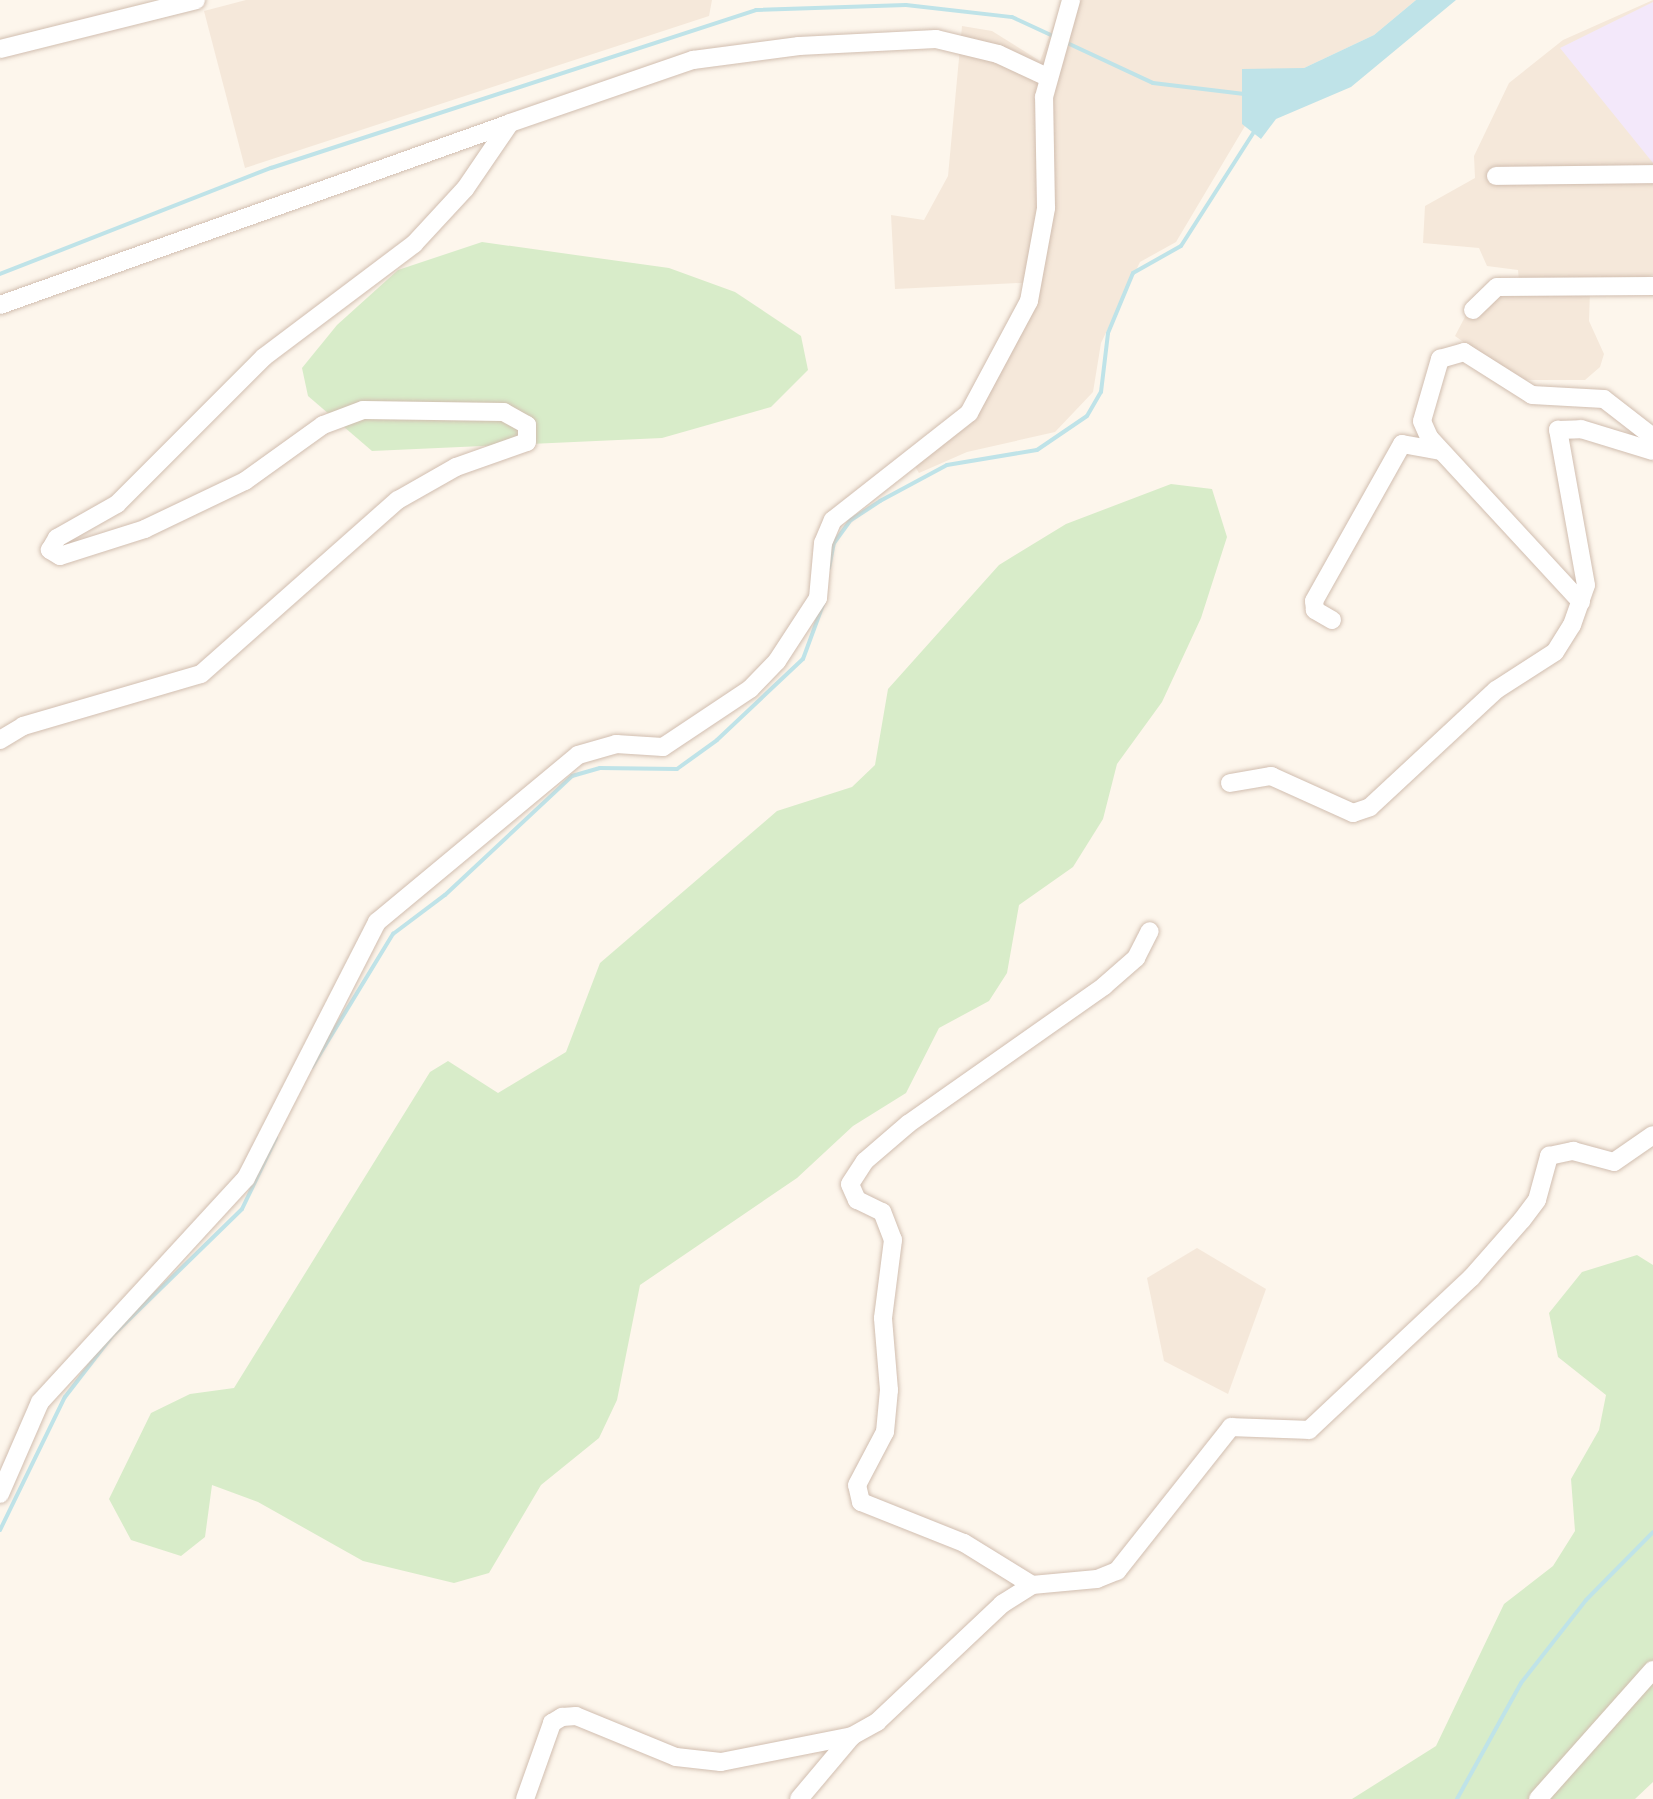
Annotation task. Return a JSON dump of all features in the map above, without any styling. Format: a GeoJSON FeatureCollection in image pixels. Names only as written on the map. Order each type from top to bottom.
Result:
{"type":"FeatureCollection","features":[{"type":"Feature","properties":{"kind":"street"},"geometry":{"type":"LineString","coordinates":[[0,50],[196,0]]}},
{"type":"Feature","properties":{"kind":"street"},"geometry":{"type":"LineString","coordinates":[[0,1494],[40,1402],[246,1178],[377,922],[578,755],[616,744],[663,747],[750,690],[777,662],[818,598],[823,543],[833,520],[969,413],[1029,301],[1046,208],[1048,72],[1069,5]]}},
{"type":"Feature","properties":{"kind":"street"},"geometry":{"type":"LineString","coordinates":[[0,304],[692,60],[800,46],[936,39],[998,54],[1048,72]]}},
{"type":"Feature","properties":{"kind":"street"},"geometry":{"type":"LineString","coordinates":[[0,740],[22,726],[202,674],[398,500],[456,467],[527,442],[527,425],[504,412],[363,410],[322,425],[245,481],[144,529],[60,556],[50,550],[58,538],[116,504],[264,357],[414,244],[465,189],[510,123]]}},
{"type":"Feature","properties":{"kind":"street"},"geometry":{"type":"LineString","coordinates":[[1496,176],[1653,174]]}},
{"type":"Feature","properties":{"kind":"street"},"geometry":{"type":"LineString","coordinates":[[1472,310],[1497,287],[1653,286]]}},
{"type":"Feature","properties":{"kind":"street"},"geometry":{"type":"LineString","coordinates":[[1581,602],[1440,451],[1422,421],[1440,358],[1449,352],[1464,352],[1532,395],[1604,399],[1653,437]]}},
{"type":"Feature","properties":{"kind":"street"},"geometry":{"type":"LineString","coordinates":[[1230,783],[1272,776],[1352,813],[1370,807],[1496,690],[1555,652],[1581,602],[1586,584],[1558,430],[1581,429],[1653,451]]}},
{"type":"Feature","properties":{"kind":"street"},"geometry":{"type":"LineString","coordinates":[[1332,620],[1315,610],[1314,601],[1396,453],[1408,442],[1440,451]]}},
{"type":"Feature","properties":{"kind":"street"},"geometry":{"type":"LineString","coordinates":[[1032,1585],[964,1543],[861,1502],[857,1485],[884,1432],[889,1390],[882,1318],[893,1240],[882,1212],[857,1200],[850,1184],[864,1161],[908,1124],[1104,986],[1136,958],[1150,931]]}},
{"type":"Feature","properties":{"kind":"street"},"geometry":{"type":"LineString","coordinates":[[524,1799],[552,1723],[562,1716],[576,1716],[676,1758],[721,1762],[852,1736],[877,1722],[1002,1604],[1032,1585],[1097,1579],[1117,1571],[1230,1428],[1308,1430],[1497,1249],[1536,1200],[1550,1156],[1573,1151],[1614,1162],[1653,1135]]}},
{"type":"Feature","properties":{"kind":"street"},"geometry":{"type":"LineString","coordinates":[[1538,1799],[1653,1670]]}},
{"type":"Feature","properties":{"kind":"street"},"geometry":{"type":"LineString","coordinates":[[799,1799],[852,1736]]}},
{"type":"Feature","properties":{"kind":"shaded area"},"geometry":{"type":"Polygon","coordinates":[[[246,0],[712,0],[709,16],[245,168],[204,11],[246,0]]]}},
{"type":"Feature","properties":{"kind":"shaded area"},"geometry":{"type":"Polygon","coordinates":[[[1063,0],[1416,0],[1374,35],[1304,68],[1277,72],[1176,242],[1140,262],[1101,343],[1093,392],[1055,432],[967,452],[919,473],[909,456],[964,407],[1010,351],[1034,311],[1040,282],[895,289],[891,215],[924,220],[948,176],[962,26],[992,31],[1040,61],[1063,0]]]}},
{"type":"Feature","properties":{"kind":"shaded area"},"geometry":{"type":"Polygon","coordinates":[[[1653,0],[1653,275],[1590,291],[1589,321],[1604,354],[1600,367],[1585,380],[1518,380],[1455,336],[1477,294],[1519,282],[1518,270],[1487,266],[1479,248],[1423,243],[1425,206],[1475,178],[1474,156],[1509,83],[1563,40],[1653,0]]]}},
{"type":"Feature","properties":{"kind":"shaded area"},"geometry":{"type":"Polygon","coordinates":[[[1653,2],[1653,163],[1560,48],[1653,2]]]}},
{"type":"Feature","properties":{"kind":"shaded area"},"geometry":{"type":"Polygon","coordinates":[[[1197,1248],[1266,1289],[1228,1394],[1164,1361],[1147,1278],[1197,1248]]]}},
{"type":"Feature","properties":{"kind":"green space"},"geometry":{"type":"Polygon","coordinates":[[[482,242],[669,268],[735,292],[801,336],[808,370],[771,407],[662,438],[372,451],[308,396],[302,368],[337,325],[398,270],[482,242]]]}},
{"type":"Feature","properties":{"kind":"green space"},"geometry":{"type":"Polygon","coordinates":[[[1171,484],[1212,489],[1227,537],[1201,618],[1162,702],[1117,764],[1103,819],[1073,867],[1019,905],[1007,973],[989,1001],[939,1028],[906,1093],[853,1126],[797,1178],[640,1285],[617,1400],[599,1438],[541,1485],[489,1573],[454,1583],[363,1561],[258,1502],[212,1485],[205,1537],[181,1556],[131,1540],[109,1499],[151,1413],[190,1394],[234,1388],[430,1072],[448,1061],[498,1093],[566,1052],[600,963],[777,811],[852,787],[875,765],[888,689],[999,565],[1066,524],[1171,484]]]}},
{"type":"Feature","properties":{"kind":"green space"},"geometry":{"type":"Polygon","coordinates":[[[1637,1255],[1653,1265],[1653,1782],[1635,1799],[1352,1799],[1436,1746],[1504,1604],[1553,1566],[1575,1531],[1571,1479],[1599,1430],[1606,1395],[1558,1357],[1549,1313],[1582,1272],[1637,1255]]]}},
{"type":"Feature","properties":{"kind":"water"},"geometry":{"type":"Polygon","coordinates":[[[1416,0],[1456,0],[1351,87],[1276,119],[1261,139],[1242,124],[1242,69],[1304,68],[1374,35],[1416,0]]]}},
{"type":"Feature","properties":{"kind":"waterway"},"geometry":{"type":"LineString","coordinates":[[0,274],[271,168],[756,10],[906,5],[1012,17],[1055,37]]}},
{"type":"Feature","properties":{"kind":"waterway"},"geometry":{"type":"LineString","coordinates":[[1063,41],[1153,83],[1244,94]]}},
{"type":"Feature","properties":{"kind":"waterway"},"geometry":{"type":"LineString","coordinates":[[829,568],[834,543],[851,520],[880,501],[947,465],[1037,450],[1087,416],[1101,392],[1108,333],[1133,273],[1181,246],[1254,132]]}},
{"type":"Feature","properties":{"kind":"waterway"},"geometry":{"type":"LineString","coordinates":[[312,1067],[393,934],[445,895],[572,776],[600,768],[677,769],[717,740],[803,659],[824,602]]}},
{"type":"Feature","properties":{"kind":"waterway"},"geometry":{"type":"LineString","coordinates":[[0,1530],[65,1397],[113,1335],[242,1209],[276,1138]]}},
{"type":"Feature","properties":{"kind":"waterway"},"geometry":{"type":"LineString","coordinates":[[1457,1799],[1521,1683],[1586,1600],[1653,1532]]}}]}
